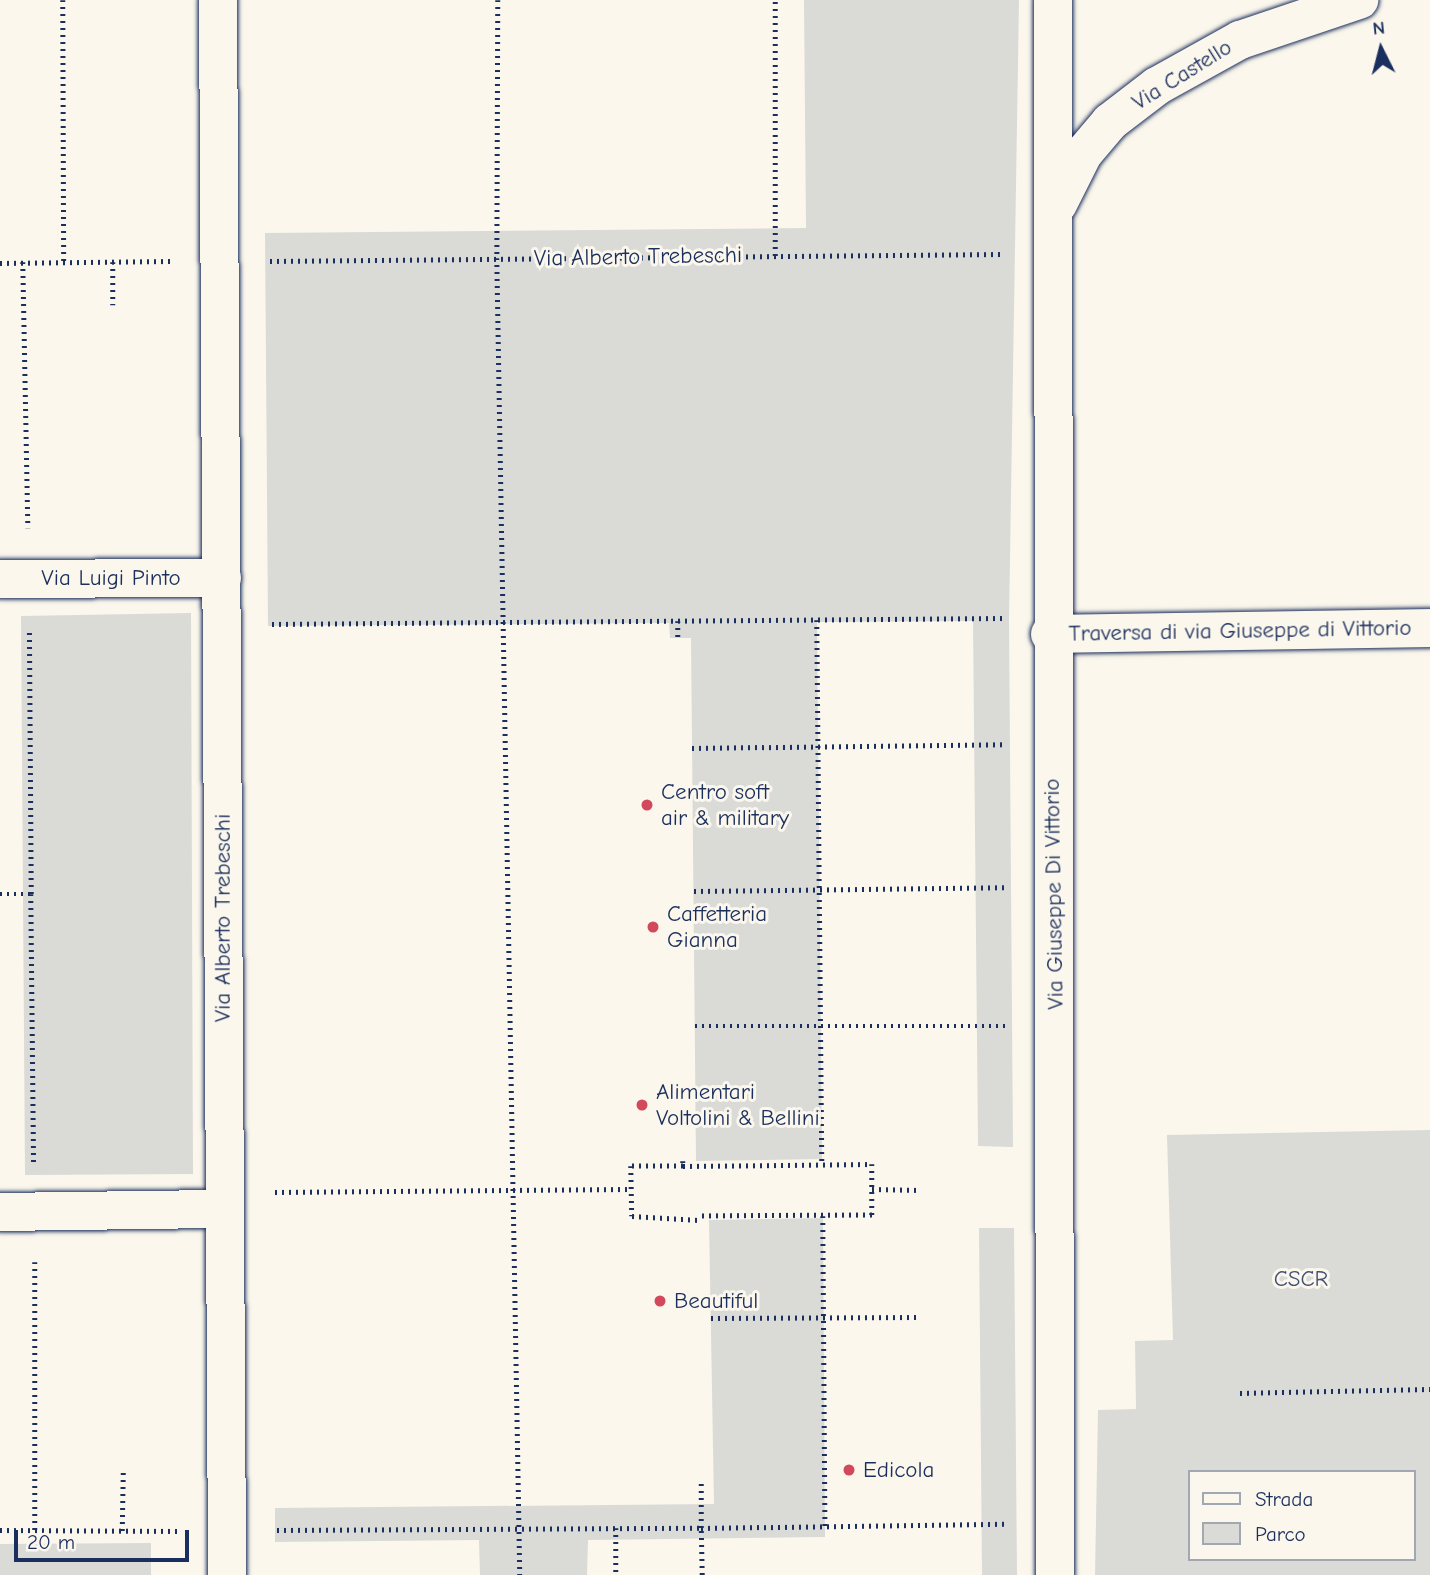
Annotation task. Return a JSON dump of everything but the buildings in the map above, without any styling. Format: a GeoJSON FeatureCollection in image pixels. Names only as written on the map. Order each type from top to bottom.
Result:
{"type":"FeatureCollection","features":[{"type":"Feature","properties":{"kind":"street","name":"Via Alberto Trebeschi"},"geometry":{"type":"LineString","coordinates":[[218,0],[227,1575]]}},
{"type":"Feature","properties":{"kind":"street","name":"Via Giuseppe Di Vittorio"},"geometry":{"type":"LineString","coordinates":[[1053,0],[1055,254],[1050,626],[1056,1026],[1055,1575]]}},
{"type":"Feature","properties":{"kind":"street","name":"Via Castello"},"geometry":{"type":"LineString","coordinates":[[1055,213],[1083,154],[1110,122],[1157,86],[1240,40],[1359,0]]}},
{"type":"Feature","properties":{"kind":"street","name":"Via Luigi Pinto"},"geometry":{"type":"LineString","coordinates":[[14,579],[222,578]]}},
{"type":"Feature","properties":{"kind":"street","name":"Traversa di via Giuseppe di Vittorio"},"geometry":{"type":"LineString","coordinates":[[1050,626],[1430,628]]}},
{"type":"Feature","properties":{"kind":"street"},"geometry":{"type":"LineString","coordinates":[[17,1211],[225,1201]]}},
{"type":"Feature","properties":{"kind":"path"},"geometry":{"type":"LineString","coordinates":[[63,0],[64,262]]}},
{"type":"Feature","properties":{"kind":"path"},"geometry":{"type":"LineString","coordinates":[[498,0],[497,258],[520,1575]]}},
{"type":"Feature","properties":{"kind":"path"},"geometry":{"type":"LineString","coordinates":[[775,0],[775,256]]}},
{"type":"Feature","properties":{"kind":"path","name":"Via Alberto Trebeschi"},"geometry":{"type":"LineString","coordinates":[[220,261],[1055,254]]}},
{"type":"Feature","properties":{"kind":"path"},"geometry":{"type":"LineString","coordinates":[[0,262],[220,261]]}},
{"type":"Feature","properties":{"kind":"path"},"geometry":{"type":"LineString","coordinates":[[23,262],[14,579],[31,894],[17,1211],[35,1530]]}},
{"type":"Feature","properties":{"kind":"path"},"geometry":{"type":"LineString","coordinates":[[113,262],[113,305]]}},
{"type":"Feature","properties":{"kind":"path"},"geometry":{"type":"LineString","coordinates":[[817,620],[822,1165]]}},
{"type":"Feature","properties":{"kind":"path"},"geometry":{"type":"LineString","coordinates":[[222,625],[817,620],[1050,626]]}},
{"type":"Feature","properties":{"kind":"path"},"geometry":{"type":"LineString","coordinates":[[678,621],[678,638]]}},
{"type":"Feature","properties":{"kind":"path"},"geometry":{"type":"LineString","coordinates":[[692,748],[1052,744]]}},
{"type":"Feature","properties":{"kind":"path"},"geometry":{"type":"LineString","coordinates":[[694,891],[1054,886]]}},
{"type":"Feature","properties":{"kind":"path"},"geometry":{"type":"LineString","coordinates":[[0,894],[31,894]]}},
{"type":"Feature","properties":{"kind":"path"},"geometry":{"type":"LineString","coordinates":[[695,1026],[1056,1026]]}},
{"type":"Feature","properties":{"kind":"path"},"geometry":{"type":"LineString","coordinates":[[683,1163],[822,1165],[872,1164],[872,1215],[699,1218],[632,1216],[631,1166],[683,1163]]}},
{"type":"Feature","properties":{"kind":"path"},"geometry":{"type":"LineString","coordinates":[[225,1201],[513,1190],[631,1189]]}},
{"type":"Feature","properties":{"kind":"path"},"geometry":{"type":"LineString","coordinates":[[872,1189],[920,1190]]}},
{"type":"Feature","properties":{"kind":"path"},"geometry":{"type":"LineString","coordinates":[[822,1216],[825,1526]]}},
{"type":"Feature","properties":{"kind":"path"},"geometry":{"type":"LineString","coordinates":[[711,1318],[921,1317]]}},
{"type":"Feature","properties":{"kind":"path"},"geometry":{"type":"LineString","coordinates":[[1240,1393],[1430,1389]]}},
{"type":"Feature","properties":{"kind":"path"},"geometry":{"type":"LineString","coordinates":[[122,1531],[123,1472]]}},
{"type":"Feature","properties":{"kind":"path"},"geometry":{"type":"LineString","coordinates":[[701,1483],[702,1575]]}},
{"type":"Feature","properties":{"kind":"path"},"geometry":{"type":"LineString","coordinates":[[519,1529],[1056,1524]]}},
{"type":"Feature","properties":{"kind":"path"},"geometry":{"type":"LineString","coordinates":[[616,1528],[616,1575]]}},
{"type":"Feature","properties":{"kind":"green space"},"geometry":{"type":"Polygon","coordinates":[[[804,0],[1019,0],[1009,620],[1013,1147],[978,1146],[973,621],[817,622],[822,1159],[696,1161],[691,638],[670,638],[669,623],[268,626],[265,233],[806,228],[804,0]]]}},
{"type":"Feature","properties":{"kind":"green space"},"geometry":{"type":"Polygon","coordinates":[[[191,613],[193,1174],[25,1175],[21,616],[191,613]]]}},
{"type":"Feature","properties":{"kind":"green space","name":"CSCR"},"geometry":{"type":"Polygon","coordinates":[[[1430,1130],[1430,1575],[1095,1575],[1098,1410],[1136,1409],[1135,1341],[1173,1340],[1167,1135],[1430,1130]]]}},
{"type":"Feature","properties":{"kind":"green space"},"geometry":{"type":"Polygon","coordinates":[[[823,1218],[825,1537],[588,1540],[587,1575],[480,1575],[479,1540],[275,1542],[275,1508],[714,1504],[709,1220],[823,1218]]]}},
{"type":"Feature","properties":{"kind":"green space"},"geometry":{"type":"Polygon","coordinates":[[[979,1228],[1014,1228],[1017,1575],[982,1575],[979,1228]]]}},
{"type":"Feature","properties":{"kind":"green space"},"geometry":{"type":"Polygon","coordinates":[[[151,1543],[151,1575],[0,1575],[0,1544],[151,1543]]]}},
{"type":"Feature","properties":{"kind":"place","name":"Centro soft air & military"},"geometry":{"type":"Point","coordinates":[647,805]}},
{"type":"Feature","properties":{"kind":"place","name":"Caffetteria Gianna"},"geometry":{"type":"Point","coordinates":[653,927]}},
{"type":"Feature","properties":{"kind":"place","name":"Alimentari Voltolini & Bellini"},"geometry":{"type":"Point","coordinates":[642,1105]}},
{"type":"Feature","properties":{"kind":"place","name":"Beautiful"},"geometry":{"type":"Point","coordinates":[660,1301]}},
{"type":"Feature","properties":{"kind":"place","name":"Edicola"},"geometry":{"type":"Point","coordinates":[849,1470]}}]}
